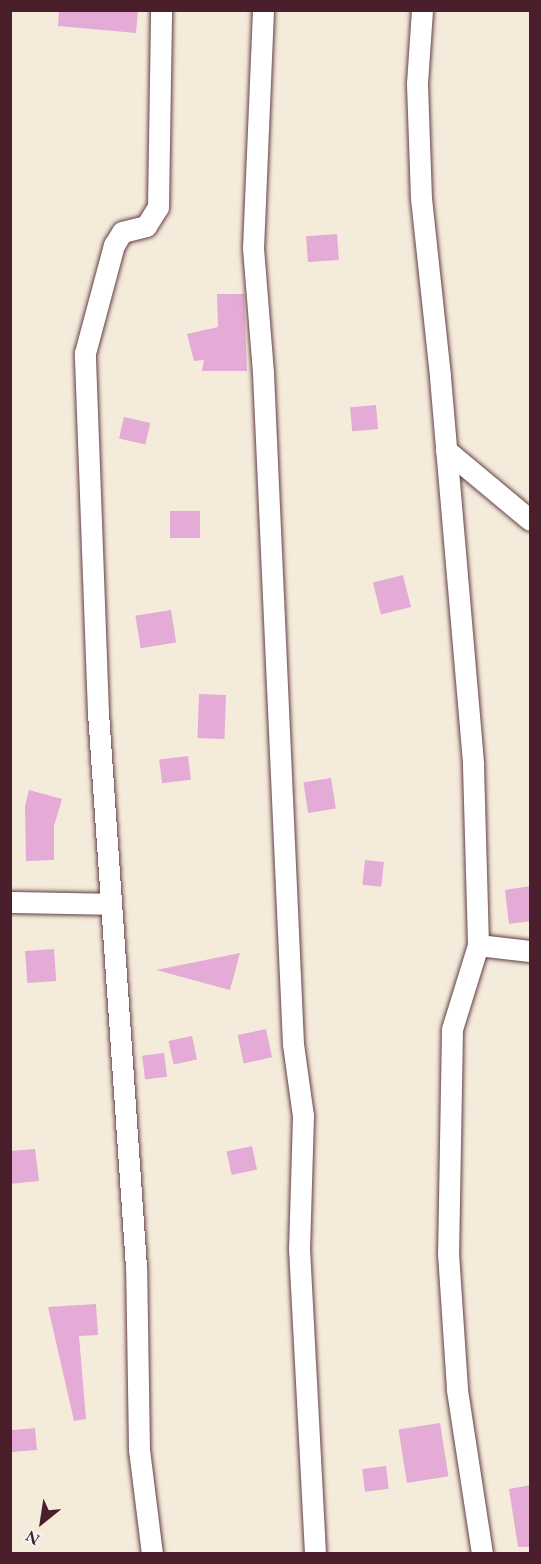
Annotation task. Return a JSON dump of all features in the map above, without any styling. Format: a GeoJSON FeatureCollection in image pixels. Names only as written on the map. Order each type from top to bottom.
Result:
{"type":"FeatureCollection","features":[{"type":"Feature","properties":{"kind":"street"},"geometry":{"type":"LineString","coordinates":[[152,1554],[139,1449],[136,1267],[98,713],[85,353],[114,245],[122,232],[146,226],[158,207],[161,10]]}},
{"type":"Feature","properties":{"kind":"street"},"geometry":{"type":"LineString","coordinates":[[263,10],[254,248],[263,373],[293,1044],[303,1116],[299,1248],[315,1554]]}},
{"type":"Feature","properties":{"kind":"street"},"geometry":{"type":"LineString","coordinates":[[422,10],[417,84],[421,198],[446,450],[472,765],[478,945],[452,1029],[448,1253],[457,1390],[482,1554]]}},
{"type":"Feature","properties":{"kind":"street"},"geometry":{"type":"LineString","coordinates":[[446,450],[531,520]]}},
{"type":"Feature","properties":{"kind":"street"},"geometry":{"type":"LineString","coordinates":[[10,902],[110,904]]}},
{"type":"Feature","properties":{"kind":"street"},"geometry":{"type":"LineString","coordinates":[[478,945],[531,951]]}},
{"type":"Feature","properties":{"kind":"building"},"geometry":{"type":"Polygon","coordinates":[[[59,10],[138,10],[136,33],[58,26],[59,10]]]}},
{"type":"Feature","properties":{"kind":"building"},"geometry":{"type":"Polygon","coordinates":[[[337,234],[339,260],[308,262],[306,236],[337,234]]]}},
{"type":"Feature","properties":{"kind":"building"},"geometry":{"type":"Polygon","coordinates":[[[217,294],[244,294],[247,371],[202,371],[204,360],[194,361],[187,334],[218,327],[217,294]]]}},
{"type":"Feature","properties":{"kind":"building"},"geometry":{"type":"Polygon","coordinates":[[[376,405],[378,429],[352,431],[350,407],[376,405]]]}},
{"type":"Feature","properties":{"kind":"building"},"geometry":{"type":"Polygon","coordinates":[[[124,417],[150,423],[145,445],[119,438],[124,417]]]}},
{"type":"Feature","properties":{"kind":"building"},"geometry":{"type":"Polygon","coordinates":[[[170,511],[200,511],[200,538],[170,538],[170,511]]]}},
{"type":"Feature","properties":{"kind":"building"},"geometry":{"type":"Polygon","coordinates":[[[403,575],[411,607],[381,615],[373,582],[403,575]]]}},
{"type":"Feature","properties":{"kind":"building"},"geometry":{"type":"Polygon","coordinates":[[[171,610],[176,643],[141,648],[135,616],[171,610]]]}},
{"type":"Feature","properties":{"kind":"building"},"geometry":{"type":"Polygon","coordinates":[[[199,694],[226,695],[224,739],[197,738],[199,694]]]}},
{"type":"Feature","properties":{"kind":"building"},"geometry":{"type":"Polygon","coordinates":[[[188,756],[191,780],[162,783],[159,760],[188,756]]]}},
{"type":"Feature","properties":{"kind":"building"},"geometry":{"type":"Polygon","coordinates":[[[331,778],[336,809],[308,813],[303,782],[331,778]]]}},
{"type":"Feature","properties":{"kind":"building"},"geometry":{"type":"Polygon","coordinates":[[[29,790],[62,799],[54,826],[54,860],[26,861],[25,806],[29,790]]]}},
{"type":"Feature","properties":{"kind":"building"},"geometry":{"type":"Polygon","coordinates":[[[365,860],[384,862],[381,887],[362,885],[365,860]]]}},
{"type":"Feature","properties":{"kind":"building"},"geometry":{"type":"Polygon","coordinates":[[[531,886],[531,921],[509,924],[505,890],[531,886]]]}},
{"type":"Feature","properties":{"kind":"building"},"geometry":{"type":"Polygon","coordinates":[[[54,949],[56,981],[27,983],[25,951],[54,949]]]}},
{"type":"Feature","properties":{"kind":"building"},"geometry":{"type":"Polygon","coordinates":[[[240,953],[230,990],[156,970],[240,953]]]}},
{"type":"Feature","properties":{"kind":"building"},"geometry":{"type":"Polygon","coordinates":[[[266,1029],[272,1057],[244,1063],[238,1035],[266,1029]]]}},
{"type":"Feature","properties":{"kind":"building"},"geometry":{"type":"Polygon","coordinates":[[[192,1036],[197,1059],[174,1064],[169,1041],[192,1036]]]}},
{"type":"Feature","properties":{"kind":"building"},"geometry":{"type":"Polygon","coordinates":[[[164,1053],[167,1077],[145,1080],[142,1056],[164,1053]]]}},
{"type":"Feature","properties":{"kind":"building"},"geometry":{"type":"Polygon","coordinates":[[[252,1146],[257,1169],[232,1175],[227,1151],[252,1146]]]}},
{"type":"Feature","properties":{"kind":"building"},"geometry":{"type":"Polygon","coordinates":[[[35,1149],[39,1181],[10,1184],[10,1151],[35,1149]]]}},
{"type":"Feature","properties":{"kind":"building"},"geometry":{"type":"Polygon","coordinates":[[[96,1304],[98,1335],[79,1336],[86,1419],[74,1421],[48,1307],[96,1304]]]}},
{"type":"Feature","properties":{"kind":"building"},"geometry":{"type":"Polygon","coordinates":[[[440,1423],[448,1476],[407,1483],[399,1430],[440,1423]]]}},
{"type":"Feature","properties":{"kind":"building"},"geometry":{"type":"Polygon","coordinates":[[[35,1428],[37,1450],[12,1452],[10,1430],[35,1428]]]}},
{"type":"Feature","properties":{"kind":"building"},"geometry":{"type":"Polygon","coordinates":[[[386,1466],[389,1489],[365,1492],[362,1469],[386,1466]]]}},
{"type":"Feature","properties":{"kind":"building"},"geometry":{"type":"Polygon","coordinates":[[[531,1485],[531,1547],[518,1547],[509,1489],[531,1485]]]}}]}
